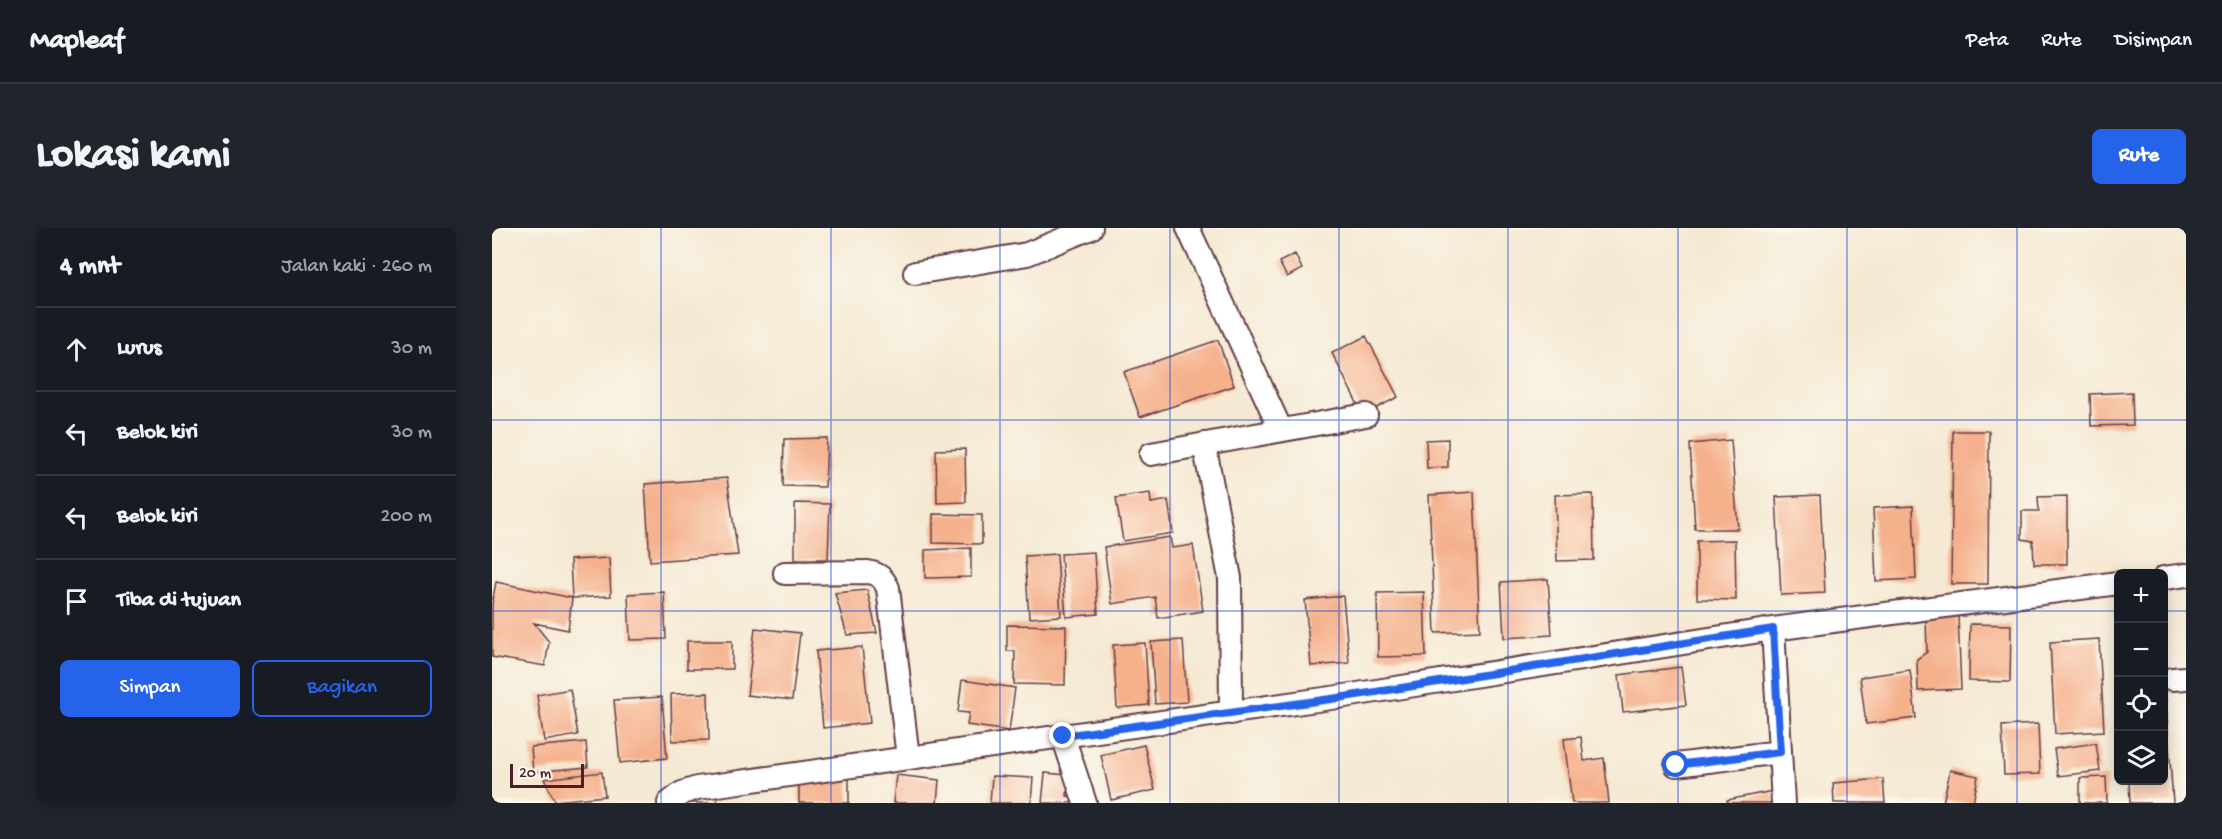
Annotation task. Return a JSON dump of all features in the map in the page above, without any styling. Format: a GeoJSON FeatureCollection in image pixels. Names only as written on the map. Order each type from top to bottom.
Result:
{"type":"FeatureCollection","features":[{"type":"Feature","properties":{"kind":"street"},"geometry":{"type":"LineString","coordinates":[[915,273],[1026,254],[1091,228]]}},
{"type":"Feature","properties":{"kind":"street"},"geometry":{"type":"LineString","coordinates":[[1188,228],[1281,430]]}},
{"type":"Feature","properties":{"kind":"street"},"geometry":{"type":"LineString","coordinates":[[1151,454],[1366,415]]}},
{"type":"Feature","properties":{"kind":"street"},"geometry":{"type":"LineString","coordinates":[[1204,444],[1230,578],[1232,713]]}},
{"type":"Feature","properties":{"kind":"street"},"geometry":{"type":"LineString","coordinates":[[785,573],[868,572],[883,578],[888,588],[908,758]]}},
{"type":"Feature","properties":{"kind":"street"},"geometry":{"type":"LineString","coordinates":[[2168,577],[2186,574]]}},
{"type":"Feature","properties":{"kind":"street"},"geometry":{"type":"LineString","coordinates":[[669,803],[691,789],[1232,713],[1773,629],[2114,585]]}},
{"type":"Feature","properties":{"kind":"street"},"geometry":{"type":"LineString","coordinates":[[1773,629],[1783,803]]}},
{"type":"Feature","properties":{"kind":"street"},"geometry":{"type":"LineString","coordinates":[[1063,736],[1084,803]]}},
{"type":"Feature","properties":{"kind":"street"},"geometry":{"type":"LineString","coordinates":[[1676,765],[1780,752]]}},
{"type":"Feature","properties":{"kind":"building"},"geometry":{"type":"Polygon","coordinates":[[[1295,254],[1302,269],[1287,277],[1279,262],[1295,254]]]}},
{"type":"Feature","properties":{"kind":"building"},"geometry":{"type":"Polygon","coordinates":[[[1366,336],[1398,397],[1363,415],[1332,353],[1366,336]]]}},
{"type":"Feature","properties":{"kind":"building"},"geometry":{"type":"Polygon","coordinates":[[[1218,340],[1234,386],[1140,417],[1124,372],[1218,340]]]}},
{"type":"Feature","properties":{"kind":"building"},"geometry":{"type":"Polygon","coordinates":[[[2132,392],[2133,425],[2091,426],[2090,394],[2132,392]]]}},
{"type":"Feature","properties":{"kind":"building"},"geometry":{"type":"Polygon","coordinates":[[[1953,431],[1989,431],[1988,584],[1951,584],[1953,431]]]}},
{"type":"Feature","properties":{"kind":"building"},"geometry":{"type":"Polygon","coordinates":[[[827,438],[825,487],[783,486],[784,439],[827,438]]]}},
{"type":"Feature","properties":{"kind":"building"},"geometry":{"type":"Polygon","coordinates":[[[1448,439],[1448,467],[1427,468],[1426,440],[1448,439]]]}},
{"type":"Feature","properties":{"kind":"building"},"geometry":{"type":"Polygon","coordinates":[[[1731,440],[1738,529],[1695,529],[1690,444],[1731,440]]]}},
{"type":"Feature","properties":{"kind":"building"},"geometry":{"type":"Polygon","coordinates":[[[965,449],[966,502],[937,503],[936,450],[965,449]]]}},
{"type":"Feature","properties":{"kind":"building"},"geometry":{"type":"Polygon","coordinates":[[[727,478],[738,555],[650,561],[645,484],[727,478]]]}},
{"type":"Feature","properties":{"kind":"building"},"geometry":{"type":"Polygon","coordinates":[[[1474,492],[1480,631],[1435,633],[1429,495],[1474,492]]]}},
{"type":"Feature","properties":{"kind":"building"},"geometry":{"type":"Polygon","coordinates":[[[1150,493],[1151,503],[1168,500],[1173,533],[1123,541],[1116,498],[1150,493]]]}},
{"type":"Feature","properties":{"kind":"building"},"geometry":{"type":"Polygon","coordinates":[[[1593,494],[1594,560],[1557,561],[1555,495],[1593,494]]]}},
{"type":"Feature","properties":{"kind":"building"},"geometry":{"type":"Polygon","coordinates":[[[1820,495],[1825,593],[1781,595],[1776,497],[1820,495]]]}},
{"type":"Feature","properties":{"kind":"building"},"geometry":{"type":"Polygon","coordinates":[[[2067,496],[2067,564],[2034,564],[2033,541],[2022,539],[2022,511],[2039,511],[2038,497],[2067,496]]]}},
{"type":"Feature","properties":{"kind":"building"},"geometry":{"type":"Polygon","coordinates":[[[795,503],[830,504],[828,559],[795,559],[795,503]]]}},
{"type":"Feature","properties":{"kind":"building"},"geometry":{"type":"Polygon","coordinates":[[[1913,506],[1916,579],[1876,581],[1873,508],[1913,506]]]}},
{"type":"Feature","properties":{"kind":"building"},"geometry":{"type":"Polygon","coordinates":[[[933,514],[982,515],[982,544],[933,543],[933,514]]]}},
{"type":"Feature","properties":{"kind":"building"},"geometry":{"type":"Polygon","coordinates":[[[1170,537],[1172,548],[1193,545],[1203,611],[1158,618],[1155,597],[1112,604],[1104,547],[1170,537]]]}},
{"type":"Feature","properties":{"kind":"building"},"geometry":{"type":"Polygon","coordinates":[[[1735,540],[1736,600],[1697,599],[1697,541],[1735,540]]]}},
{"type":"Feature","properties":{"kind":"building"},"geometry":{"type":"Polygon","coordinates":[[[971,548],[971,577],[925,578],[925,550],[971,548]]]}},
{"type":"Feature","properties":{"kind":"building"},"geometry":{"type":"Polygon","coordinates":[[[1094,552],[1098,614],[1066,617],[1061,554],[1094,552]]]}},
{"type":"Feature","properties":{"kind":"building"},"geometry":{"type":"Polygon","coordinates":[[[1057,554],[1061,616],[1029,618],[1025,556],[1057,554]]]}},
{"type":"Feature","properties":{"kind":"building"},"geometry":{"type":"Polygon","coordinates":[[[609,558],[611,596],[572,598],[570,560],[609,558]]]}},
{"type":"Feature","properties":{"kind":"building"},"geometry":{"type":"Polygon","coordinates":[[[1548,579],[1552,635],[1504,638],[1501,582],[1548,579]]]}},
{"type":"Feature","properties":{"kind":"building"},"geometry":{"type":"Polygon","coordinates":[[[496,582],[572,598],[568,630],[534,623],[549,642],[545,666],[492,657],[492,604],[496,582]]]}},
{"type":"Feature","properties":{"kind":"building"},"geometry":{"type":"Polygon","coordinates":[[[867,590],[877,633],[847,635],[835,593],[867,590]]]}},
{"type":"Feature","properties":{"kind":"building"},"geometry":{"type":"Polygon","coordinates":[[[664,592],[666,639],[630,640],[628,594],[664,592]]]}},
{"type":"Feature","properties":{"kind":"building"},"geometry":{"type":"Polygon","coordinates":[[[1424,592],[1426,656],[1378,657],[1377,593],[1424,592]]]}},
{"type":"Feature","properties":{"kind":"building"},"geometry":{"type":"Polygon","coordinates":[[[1343,596],[1349,663],[1311,666],[1305,600],[1343,596]]]}},
{"type":"Feature","properties":{"kind":"building"},"geometry":{"type":"Polygon","coordinates":[[[1958,616],[1961,689],[1918,691],[1917,659],[1927,652],[1926,617],[1958,616]]]}},
{"type":"Feature","properties":{"kind":"building"},"geometry":{"type":"Polygon","coordinates":[[[1970,624],[2011,625],[2010,682],[1969,681],[1970,624]]]}},
{"type":"Feature","properties":{"kind":"building"},"geometry":{"type":"Polygon","coordinates":[[[1007,625],[1066,626],[1065,685],[1014,684],[1015,651],[1007,651],[1007,625]]]}},
{"type":"Feature","properties":{"kind":"building"},"geometry":{"type":"Polygon","coordinates":[[[755,628],[800,633],[792,700],[747,695],[755,628]]]}},
{"type":"Feature","properties":{"kind":"building"},"geometry":{"type":"Polygon","coordinates":[[[2099,639],[2104,731],[2055,734],[2050,642],[2099,639]]]}},
{"type":"Feature","properties":{"kind":"building"},"geometry":{"type":"Polygon","coordinates":[[[1183,640],[1187,702],[1155,704],[1151,642],[1183,640]]]}},
{"type":"Feature","properties":{"kind":"building"},"geometry":{"type":"Polygon","coordinates":[[[687,641],[732,641],[732,669],[687,669],[687,641]]]}},
{"type":"Feature","properties":{"kind":"building"},"geometry":{"type":"Polygon","coordinates":[[[1145,643],[1149,705],[1117,708],[1113,645],[1145,643]]]}},
{"type":"Feature","properties":{"kind":"building"},"geometry":{"type":"Polygon","coordinates":[[[862,647],[870,723],[823,728],[816,651],[862,647]]]}},
{"type":"Feature","properties":{"kind":"building"},"geometry":{"type":"Polygon","coordinates":[[[1681,667],[1686,705],[1623,712],[1619,675],[1681,667]]]}},
{"type":"Feature","properties":{"kind":"building"},"geometry":{"type":"Polygon","coordinates":[[[1910,670],[1916,718],[1866,724],[1860,677],[1910,670]]]}},
{"type":"Feature","properties":{"kind":"building"},"geometry":{"type":"Polygon","coordinates":[[[962,680],[1015,688],[1009,731],[967,725],[969,713],[958,712],[962,680]]]}},
{"type":"Feature","properties":{"kind":"building"},"geometry":{"type":"Polygon","coordinates":[[[570,689],[578,735],[544,741],[537,695],[570,689]]]}},
{"type":"Feature","properties":{"kind":"building"},"geometry":{"type":"Polygon","coordinates":[[[708,693],[709,740],[672,741],[671,694],[708,693]]]}},
{"type":"Feature","properties":{"kind":"building"},"geometry":{"type":"Polygon","coordinates":[[[662,697],[667,758],[620,763],[614,700],[662,697]]]}},
{"type":"Feature","properties":{"kind":"building"},"geometry":{"type":"Polygon","coordinates":[[[2038,724],[2040,774],[2004,775],[2002,726],[2038,724]]]}},
{"type":"Feature","properties":{"kind":"building"},"geometry":{"type":"Polygon","coordinates":[[[2168,730],[2173,803],[2130,803],[2129,785],[2168,785],[2168,730]]]}},
{"type":"Feature","properties":{"kind":"building"},"geometry":{"type":"Polygon","coordinates":[[[1581,737],[1584,761],[1604,758],[1609,803],[1572,803],[1564,739],[1581,737]]]}},
{"type":"Feature","properties":{"kind":"building"},"geometry":{"type":"Polygon","coordinates":[[[586,742],[588,767],[533,772],[531,747],[586,742]]]}},
{"type":"Feature","properties":{"kind":"building"},"geometry":{"type":"Polygon","coordinates":[[[2096,743],[2100,771],[2058,776],[2054,749],[2096,743]]]}},
{"type":"Feature","properties":{"kind":"building"},"geometry":{"type":"Polygon","coordinates":[[[1144,745],[1155,790],[1111,800],[1101,755],[1144,745]]]}},
{"type":"Feature","properties":{"kind":"building"},"geometry":{"type":"Polygon","coordinates":[[[1950,770],[1978,776],[1973,803],[1943,803],[1950,770]]]}},
{"type":"Feature","properties":{"kind":"building"},"geometry":{"type":"Polygon","coordinates":[[[602,772],[605,796],[555,801],[544,779],[602,772]]]}},
{"type":"Feature","properties":{"kind":"building"},"geometry":{"type":"Polygon","coordinates":[[[1045,773],[1069,775],[1067,796],[1075,797],[1075,803],[1042,803],[1045,773]]]}},
{"type":"Feature","properties":{"kind":"building"},"geometry":{"type":"Polygon","coordinates":[[[896,775],[939,780],[937,803],[893,803],[896,775]]]}},
{"type":"Feature","properties":{"kind":"building"},"geometry":{"type":"Polygon","coordinates":[[[992,776],[1033,778],[1031,803],[990,803],[992,776]]]}},
{"type":"Feature","properties":{"kind":"building"},"geometry":{"type":"Polygon","coordinates":[[[2106,777],[2107,803],[2080,803],[2080,778],[2106,777]]]}},
{"type":"Feature","properties":{"kind":"building"},"geometry":{"type":"Polygon","coordinates":[[[799,778],[849,779],[849,803],[799,803],[799,778]]]}},
{"type":"Feature","properties":{"kind":"building"},"geometry":{"type":"Polygon","coordinates":[[[1883,779],[1885,803],[1834,803],[1833,783],[1883,779]]]}},
{"type":"Feature","properties":{"kind":"building"},"geometry":{"type":"Polygon","coordinates":[[[1773,791],[1775,803],[1728,803],[1727,800],[1773,791]]]}},
{"type":"Feature","properties":{"kind":"building"},"geometry":{"type":"Polygon","coordinates":[[[718,796],[717,803],[688,803],[688,802],[718,796]]]}},
{"type":"Feature","properties":{"kind":"route"},"geometry":{"type":"LineString","coordinates":[[1063,736],[1338,698],[1773,629],[1780,752],[1676,765]]}}]}
